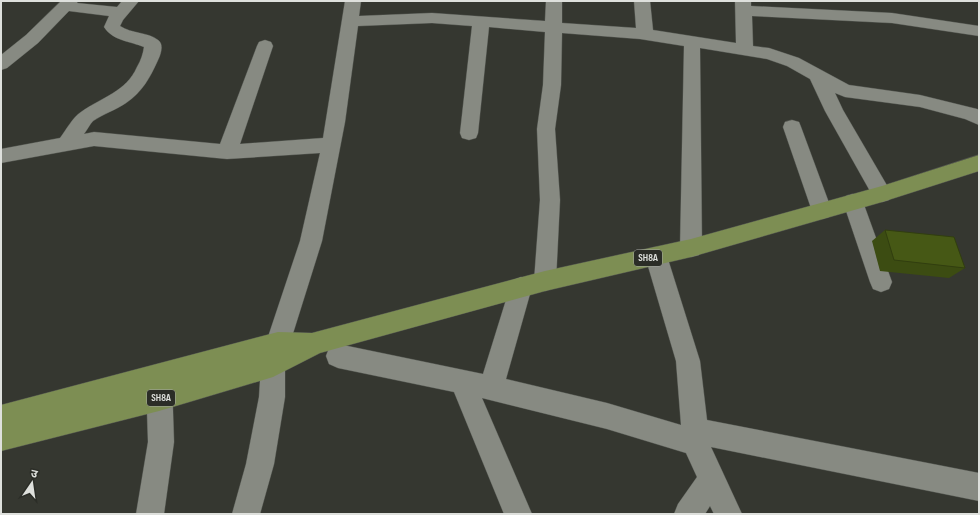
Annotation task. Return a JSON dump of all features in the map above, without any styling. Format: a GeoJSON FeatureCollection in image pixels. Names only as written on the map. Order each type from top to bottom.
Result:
{"type":"FeatureCollection","features":[{"type":"Feature","properties":{"kind":"main road","name":"SH8A"},"geometry":{"type":"LineString","coordinates":[[2,424],[159,387],[521,287],[691,248],[882,194],[979,163]]}},
{"type":"Feature","properties":{"kind":"street"},"geometry":{"type":"LineString","coordinates":[[246,514],[262,456],[272,397],[276,354],[311,241],[331,145],[351,21],[352,1]]}},
{"type":"Feature","properties":{"kind":"street"},"geometry":{"type":"LineString","coordinates":[[545,281],[550,200],[546,129],[552,85],[554,1]]}},
{"type":"Feature","properties":{"kind":"street"},"geometry":{"type":"LineString","coordinates":[[642,1],[645,34]]}},
{"type":"Feature","properties":{"kind":"street"},"geometry":{"type":"LineString","coordinates":[[1,64],[32,39],[68,4],[126,7]]}},
{"type":"Feature","properties":{"kind":"street"},"geometry":{"type":"LineString","coordinates":[[745,50],[740,4],[892,18],[979,31]]}},
{"type":"Feature","properties":{"kind":"street"},"geometry":{"type":"LineString","coordinates":[[66,144],[86,117],[119,99],[135,86],[141,78],[152,54],[153,44],[148,41],[116,32],[113,29],[113,23],[126,7]]}},
{"type":"Feature","properties":{"kind":"street"},"geometry":{"type":"LineString","coordinates":[[351,21],[432,18],[645,34],[769,54],[793,62],[845,91],[920,101],[970,114],[979,118]]}},
{"type":"Feature","properties":{"kind":"street"},"geometry":{"type":"LineString","coordinates":[[469,133],[481,22]]}},
{"type":"Feature","properties":{"kind":"street"},"geometry":{"type":"LineString","coordinates":[[691,248],[692,42]]}},
{"type":"Feature","properties":{"kind":"street"},"geometry":{"type":"LineString","coordinates":[[227,152],[264,46]]}},
{"type":"Feature","properties":{"kind":"street"},"geometry":{"type":"LineString","coordinates":[[817,75],[834,111],[882,194]]}},
{"type":"Feature","properties":{"kind":"street"},"geometry":{"type":"LineString","coordinates":[[792,127],[822,211]]}},
{"type":"Feature","properties":{"kind":"street"},"geometry":{"type":"LineString","coordinates":[[1,156],[94,139],[227,152],[331,145]]}},
{"type":"Feature","properties":{"kind":"street"},"geometry":{"type":"LineString","coordinates":[[853,202],[881,282]]}},
{"type":"Feature","properties":{"kind":"street"},"geometry":{"type":"LineString","coordinates":[[656,256],[688,361],[695,437],[728,514]]}},
{"type":"Feature","properties":{"kind":"street"},"geometry":{"type":"LineString","coordinates":[[491,388],[521,287]]}},
{"type":"Feature","properties":{"kind":"street"},"geometry":{"type":"LineString","coordinates":[[338,356],[491,388],[695,437],[979,487]]}},
{"type":"Feature","properties":{"kind":"street"},"geometry":{"type":"LineString","coordinates":[[462,382],[518,514]]}},
{"type":"Feature","properties":{"kind":"street"},"geometry":{"type":"LineString","coordinates":[[150,514],[156,489],[162,442],[159,387]]}},
{"type":"Feature","properties":{"kind":"street"},"geometry":{"type":"LineString","coordinates":[[688,514],[712,479]]}},
{"type":"Feature","properties":{"kind":"building"},"geometry":{"type":"Polygon","coordinates":[[[885,230],[954,237],[965,268],[894,260],[885,230]]]}}]}
